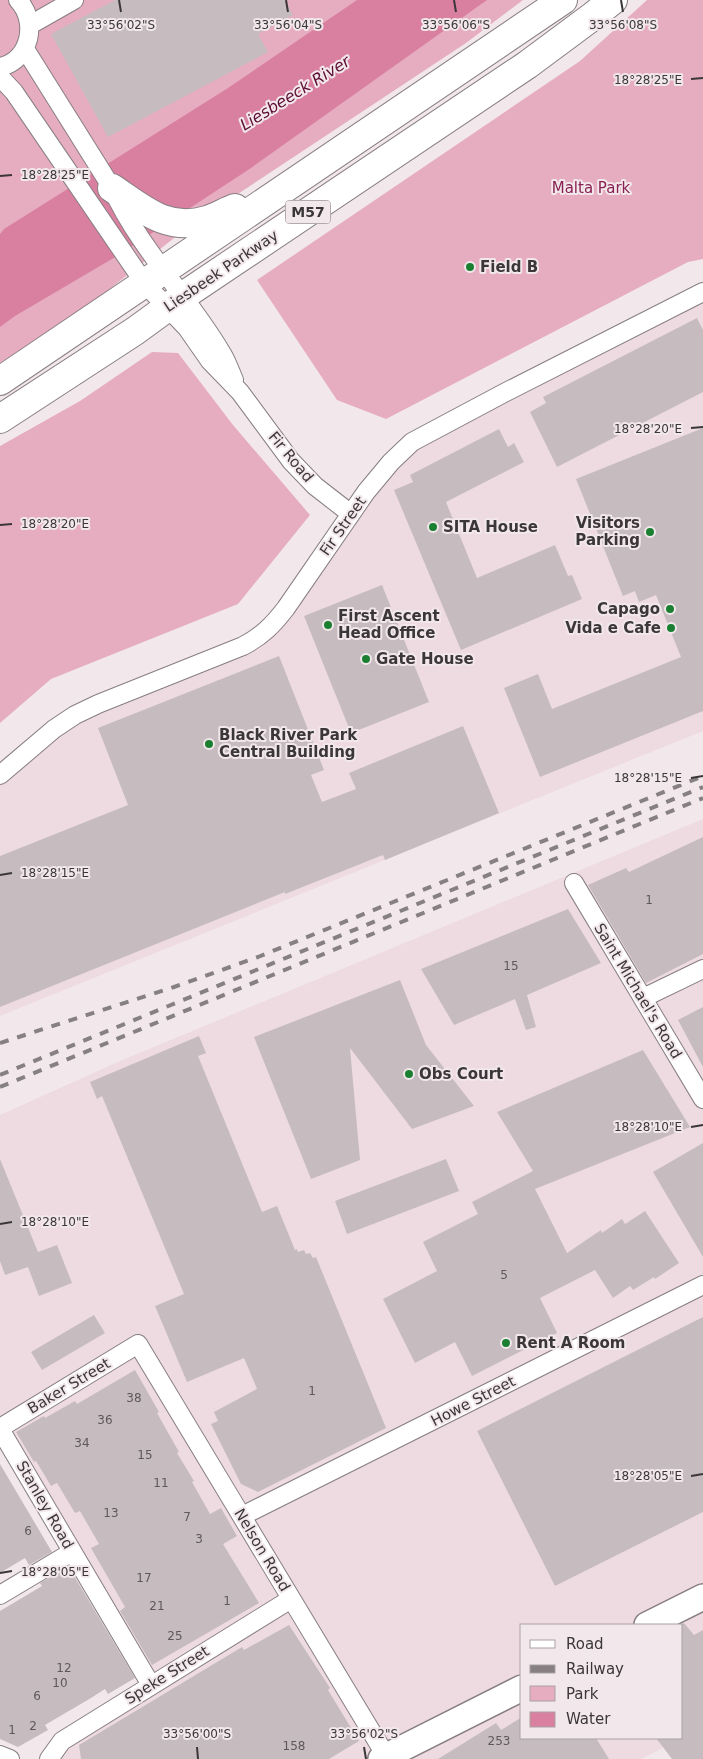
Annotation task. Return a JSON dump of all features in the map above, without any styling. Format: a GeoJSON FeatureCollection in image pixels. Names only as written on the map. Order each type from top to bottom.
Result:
{"type":"FeatureCollection","features":[{"type":"Feature","properties":{"kind":"main road","name":"M57"},"geometry":{"type":"LineString","coordinates":[[0,381],[562,0]]}},
{"type":"Feature","properties":{"kind":"main road","name":"Liesbeek Parkway"},"geometry":{"type":"LineString","coordinates":[[0,419],[527,65],[613,0]]}},
{"type":"Feature","properties":{"kind":"main road"},"geometry":{"type":"LineString","coordinates":[[112,188],[150,215],[175,223],[188,224],[209,219],[279,191]]}},
{"type":"Feature","properties":{"kind":"street"},"geometry":{"type":"LineString","coordinates":[[0,66],[16,59],[25,49],[29,37],[30,25],[27,12],[18,0]]}},
{"type":"Feature","properties":{"kind":"street"},"geometry":{"type":"LineString","coordinates":[[30,25],[74,0]]}},
{"type":"Feature","properties":{"kind":"street"},"geometry":{"type":"LineString","coordinates":[[25,49],[112,188],[154,277]]}},
{"type":"Feature","properties":{"kind":"street"},"geometry":{"type":"LineString","coordinates":[[0,78],[14,92],[154,277]]}},
{"type":"Feature","properties":{"kind":"street","name":"Fir Road"},"geometry":{"type":"LineString","coordinates":[[154,277],[223,354],[240,392],[297,468],[315,486],[352,514]]}},
{"type":"Feature","properties":{"kind":"street","name":"Fir Road"},"geometry":{"type":"LineString","coordinates":[[154,277],[175,302]]}},
{"type":"Feature","properties":{"kind":"street","name":"Fir Street"},"geometry":{"type":"LineString","coordinates":[[0,775],[54,729],[75,715],[243,646],[260,637],[280,616],[366,492],[391,462],[412,442],[703,292]]}},
{"type":"Feature","properties":{"kind":"street","name":"Saint Michael's Road"},"geometry":{"type":"LineString","coordinates":[[574,883],[703,1099]]}},
{"type":"Feature","properties":{"kind":"street"},"geometry":{"type":"LineString","coordinates":[[643,998],[703,969]]}},
{"type":"Feature","properties":{"kind":"street","name":"Howe Street"},"geometry":{"type":"LineString","coordinates":[[242,1516],[703,1285]]}},
{"type":"Feature","properties":{"kind":"street","name":"Nelson Road"},"geometry":{"type":"LineString","coordinates":[[138,1344],[384,1757]]}},
{"type":"Feature","properties":{"kind":"street","name":"Baker Street"},"geometry":{"type":"LineString","coordinates":[[0,1428],[138,1344]]}},
{"type":"Feature","properties":{"kind":"street","name":"Stanley Road"},"geometry":{"type":"LineString","coordinates":[[0,1428],[151,1685]]}},
{"type":"Feature","properties":{"kind":"street"},"geometry":{"type":"LineString","coordinates":[[0,1595],[72,1552]]}},
{"type":"Feature","properties":{"kind":"street"},"geometry":{"type":"LineString","coordinates":[[649,1624],[703,1597]]}},
{"type":"Feature","properties":{"kind":"street","name":"Speke Street"},"geometry":{"type":"LineString","coordinates":[[49,1759],[62,1740],[291,1599]]}},
{"type":"Feature","properties":{"kind":"street"},"geometry":{"type":"LineString","coordinates":[[384,1757],[520,1689]]}},
{"type":"Feature","properties":{"kind":"street"},"geometry":{"type":"LineString","coordinates":[[0,1755],[10,1759]]}},
{"type":"Feature","properties":{"kind":"shaded area"},"geometry":{"type":"Polygon","coordinates":[[[703,292],[703,731],[0,1016],[0,775],[54,729],[260,637],[391,462],[703,292]]]}},
{"type":"Feature","properties":{"kind":"shaded area"},"geometry":{"type":"Polygon","coordinates":[[[703,819],[703,1728],[683,1738],[683,1624],[520,1624],[520,1739],[681,1739],[641,1759],[49,1759],[151,1684],[0,1429],[0,1115],[120,1061],[703,819]]]}},
{"type":"Feature","properties":{"kind":"green space"},"geometry":{"type":"Polygon","coordinates":[[[0,0],[523,0],[466,43],[188,227],[102,295],[33,343],[0,363],[0,0]]]}},
{"type":"Feature","properties":{"kind":"green space","name":"Malta Park"},"geometry":{"type":"Polygon","coordinates":[[[647,0],[703,0],[703,259],[688,262],[386,419],[337,400],[257,280],[580,61],[647,0]]]}},
{"type":"Feature","properties":{"kind":"green space"},"geometry":{"type":"Polygon","coordinates":[[[152,352],[178,353],[233,425],[310,515],[238,604],[51,679],[0,723],[0,446],[80,401],[152,352]]]}},
{"type":"Feature","properties":{"kind":"water","name":"Liesbeeck River"},"geometry":{"type":"Polygon","coordinates":[[[357,0],[487,0],[251,168],[117,256],[15,316],[0,327],[0,234],[4,229],[228,88],[357,0]]]}},
{"type":"Feature","properties":{"kind":"building"},"geometry":{"type":"Polygon","coordinates":[[[115,0],[285,0],[293,15],[258,34],[268,52],[108,137],[51,34],[115,0]]]}},
{"type":"Feature","properties":{"kind":"building"},"geometry":{"type":"Polygon","coordinates":[[[697,318],[703,330],[703,392],[557,467],[530,412],[546,403],[543,397],[697,318]]]}},
{"type":"Feature","properties":{"kind":"building"},"geometry":{"type":"Polygon","coordinates":[[[703,428],[703,711],[540,777],[504,688],[538,674],[552,709],[681,657],[656,595],[639,602],[635,591],[623,596],[576,479],[703,428]]]}},
{"type":"Feature","properties":{"kind":"building","name":"SITA House"},"geometry":{"type":"Polygon","coordinates":[[[499,429],[508,447],[514,443],[524,462],[446,502],[477,578],[555,545],[568,576],[572,575],[582,599],[461,650],[394,490],[413,482],[410,475],[499,429]]]}},
{"type":"Feature","properties":{"kind":"building","name":"Gate House"},"geometry":{"type":"Polygon","coordinates":[[[382,585],[429,702],[351,733],[304,616],[382,585]]]}},
{"type":"Feature","properties":{"kind":"building"},"geometry":{"type":"Polygon","coordinates":[[[279,656],[324,770],[311,775],[322,802],[356,789],[349,773],[463,726],[499,813],[385,860],[383,855],[285,894],[285,892],[0,1007],[0,856],[128,805],[98,728],[279,656]]]}},
{"type":"Feature","properties":{"kind":"building"},"geometry":{"type":"Polygon","coordinates":[[[703,837],[703,954],[646,983],[588,885],[626,868],[629,872],[703,837]]]}},
{"type":"Feature","properties":{"kind":"building"},"geometry":{"type":"Polygon","coordinates":[[[568,909],[601,963],[527,995],[536,1027],[526,1030],[515,999],[454,1025],[421,969],[568,909]]]}},
{"type":"Feature","properties":{"kind":"building","name":"Obs Court"},"geometry":{"type":"Polygon","coordinates":[[[400,980],[426,1045],[474,1106],[412,1129],[350,1048],[360,1160],[311,1179],[254,1037],[400,980]]]}},
{"type":"Feature","properties":{"kind":"building"},"geometry":{"type":"Polygon","coordinates":[[[703,1007],[703,1067],[678,1020],[703,1007]]]}},
{"type":"Feature","properties":{"kind":"building"},"geometry":{"type":"Polygon","coordinates":[[[199,1036],[206,1053],[198,1056],[262,1212],[277,1206],[295,1250],[297,1249],[298,1252],[304,1250],[306,1254],[310,1253],[313,1258],[316,1257],[386,1428],[258,1492],[241,1484],[211,1424],[218,1421],[214,1412],[257,1389],[244,1358],[187,1382],[155,1306],[184,1294],[102,1096],[97,1099],[90,1082],[199,1036]]]}},
{"type":"Feature","properties":{"kind":"building"},"geometry":{"type":"Polygon","coordinates":[[[643,1050],[690,1127],[535,1189],[567,1253],[601,1230],[602,1233],[622,1219],[625,1224],[645,1211],[679,1263],[655,1279],[654,1277],[633,1290],[630,1286],[613,1298],[595,1270],[540,1298],[557,1333],[472,1376],[455,1342],[415,1363],[383,1299],[437,1271],[423,1242],[478,1214],[472,1202],[533,1171],[497,1112],[643,1050]]]}},
{"type":"Feature","properties":{"kind":"building"},"geometry":{"type":"Polygon","coordinates":[[[703,1143],[703,1257],[653,1172],[703,1143]]]}},
{"type":"Feature","properties":{"kind":"building"},"geometry":{"type":"Polygon","coordinates":[[[0,1159],[38,1252],[57,1245],[72,1283],[39,1296],[28,1267],[5,1275],[0,1261],[0,1159]]]}},
{"type":"Feature","properties":{"kind":"building"},"geometry":{"type":"Polygon","coordinates":[[[446,1159],[459,1191],[347,1234],[335,1201],[446,1159]]]}},
{"type":"Feature","properties":{"kind":"building"},"geometry":{"type":"Polygon","coordinates":[[[94,1315],[105,1333],[42,1370],[31,1352],[94,1315]]]}},
{"type":"Feature","properties":{"kind":"building"},"geometry":{"type":"Polygon","coordinates":[[[703,1317],[703,1512],[555,1586],[477,1431],[703,1317]]]}},
{"type":"Feature","properties":{"kind":"building"},"geometry":{"type":"Polygon","coordinates":[[[135,1370],[159,1412],[157,1413],[210,1514],[221,1508],[237,1536],[223,1544],[259,1603],[152,1665],[120,1611],[125,1607],[91,1548],[99,1544],[80,1511],[75,1513],[57,1483],[51,1486],[16,1432],[75,1401],[77,1404],[135,1370]]]}},
{"type":"Feature","properties":{"kind":"building"},"geometry":{"type":"Polygon","coordinates":[[[0,1464],[52,1552],[29,1565],[25,1558],[0,1573],[0,1464]]]}},
{"type":"Feature","properties":{"kind":"building"},"geometry":{"type":"Polygon","coordinates":[[[70,1569],[135,1678],[108,1694],[105,1689],[45,1725],[48,1730],[18,1747],[0,1739],[0,1611],[42,1586],[40,1583],[63,1570],[64,1572],[70,1569]]]}},
{"type":"Feature","properties":{"kind":"building"},"geometry":{"type":"Polygon","coordinates":[[[684,1623],[694,1635],[703,1630],[703,1759],[672,1759],[657,1739],[683,1739],[682,1624],[684,1623]]]}},
{"type":"Feature","properties":{"kind":"building"},"geometry":{"type":"Polygon","coordinates":[[[289,1625],[330,1688],[328,1690],[359,1741],[329,1759],[81,1759],[79,1745],[242,1647],[244,1650],[289,1625]]]}},
{"type":"Feature","properties":{"kind":"building"},"geometry":{"type":"Polygon","coordinates":[[[520,1718],[520,1739],[597,1739],[609,1759],[438,1759],[496,1723],[501,1730],[520,1718]]]}},
{"type":"Feature","properties":{"kind":"railway"},"geometry":{"type":"LineString","coordinates":[[0,1043],[174,987],[258,957],[703,776]]}},
{"type":"Feature","properties":{"kind":"railway"},"geometry":{"type":"LineString","coordinates":[[0,1075],[703,787]]}},
{"type":"Feature","properties":{"kind":"railway"},"geometry":{"type":"LineString","coordinates":[[0,1087],[703,798]]}},
{"type":"Feature","properties":{"kind":"place","name":"Field B"},"geometry":{"type":"Point","coordinates":[470,267]}},
{"type":"Feature","properties":{"kind":"place","name":"SITA House"},"geometry":{"type":"Point","coordinates":[433,527]}},
{"type":"Feature","properties":{"kind":"place","name":"Visitors Parking"},"geometry":{"type":"Point","coordinates":[650,532]}},
{"type":"Feature","properties":{"kind":"place","name":"Capago"},"geometry":{"type":"Point","coordinates":[670,609]}},
{"type":"Feature","properties":{"kind":"place","name":"First Ascent Head Office"},"geometry":{"type":"Point","coordinates":[328,625]}},
{"type":"Feature","properties":{"kind":"place","name":"Vida e Cafe"},"geometry":{"type":"Point","coordinates":[671,628]}},
{"type":"Feature","properties":{"kind":"place","name":"Gate House"},"geometry":{"type":"Point","coordinates":[366,659]}},
{"type":"Feature","properties":{"kind":"place","name":"Black River Park Central Building"},"geometry":{"type":"Point","coordinates":[209,744]}},
{"type":"Feature","properties":{"kind":"place","name":"Obs Court"},"geometry":{"type":"Point","coordinates":[409,1074]}},
{"type":"Feature","properties":{"kind":"place","name":"Rent A Room"},"geometry":{"type":"Point","coordinates":[506,1343]}}]}
